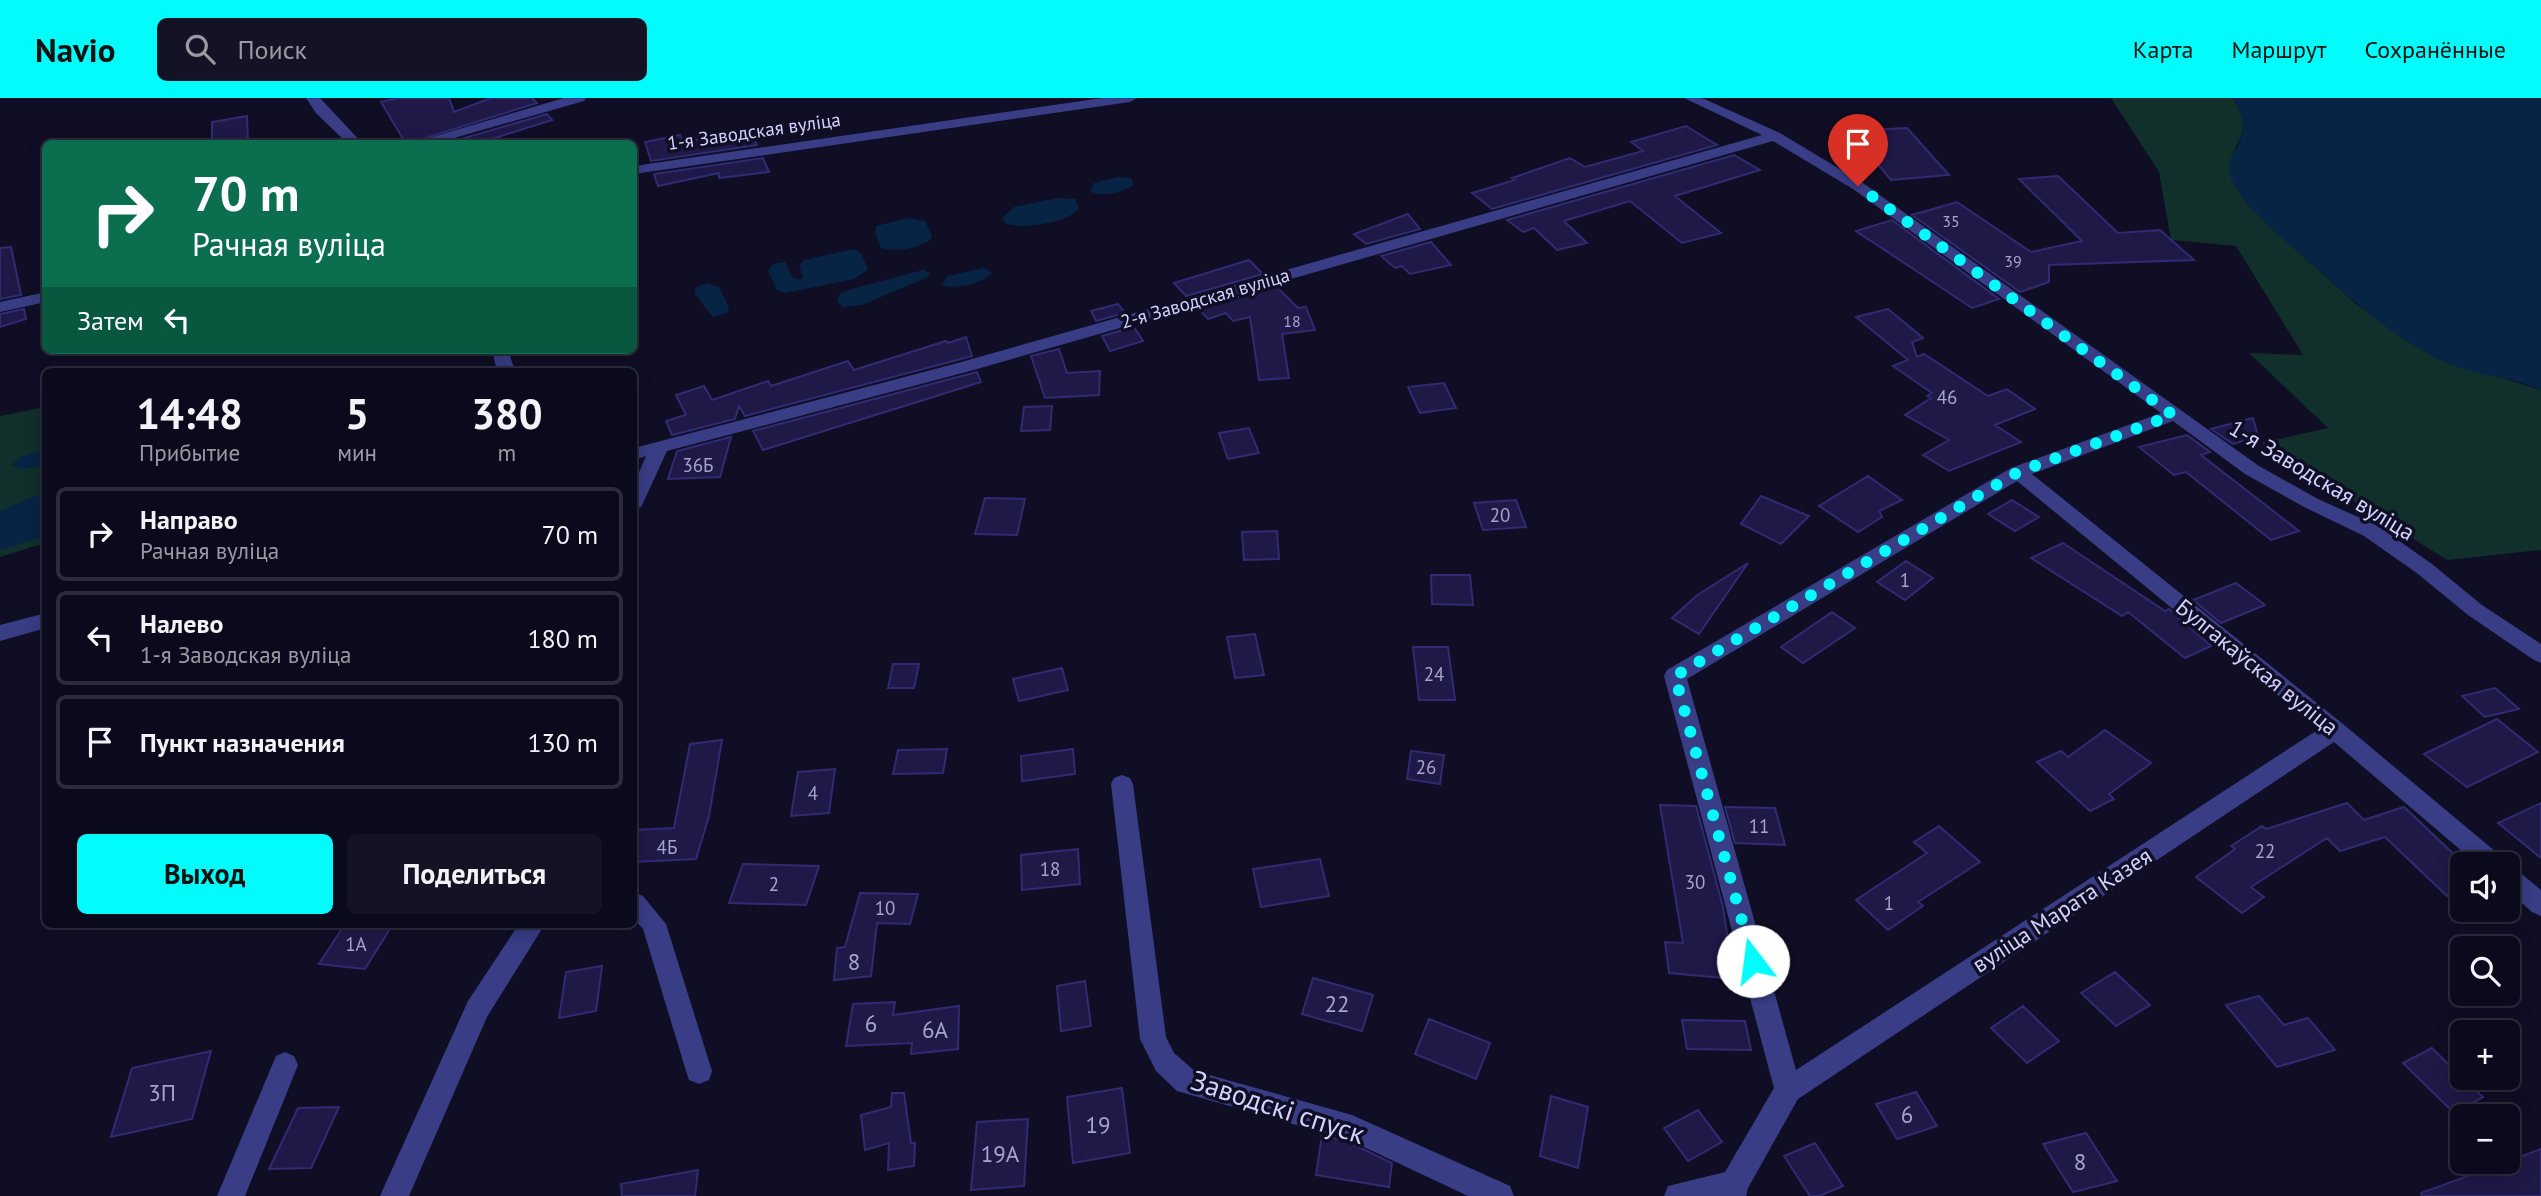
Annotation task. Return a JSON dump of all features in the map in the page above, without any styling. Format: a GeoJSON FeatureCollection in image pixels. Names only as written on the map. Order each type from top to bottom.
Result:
{"type":"FeatureCollection","features":[{"type":"Feature","properties":{"kind":"street"},"geometry":{"type":"LineString","coordinates":[[313,98],[321,110],[352,140]]}},
{"type":"Feature","properties":{"kind":"street"},"geometry":{"type":"LineString","coordinates":[[430,140],[579,98]]}},
{"type":"Feature","properties":{"kind":"street","name":"1-я Заводская вуліца"},"geometry":{"type":"LineString","coordinates":[[637,170],[1129,98]]}},
{"type":"Feature","properties":{"kind":"street","name":"1-я Заводская вуліца"},"geometry":{"type":"LineString","coordinates":[[1691,98],[1775,136],[1858,186],[2252,470],[2311,503],[2371,531],[2425,569],[2475,610],[2541,655]]}},
{"type":"Feature","properties":{"kind":"street","name":"2-я Заводская вуліца"},"geometry":{"type":"LineString","coordinates":[[637,453],[964,367],[1775,136]]}},
{"type":"Feature","properties":{"kind":"street"},"geometry":{"type":"LineString","coordinates":[[0,307],[42,298]]}},
{"type":"Feature","properties":{"kind":"street"},"geometry":{"type":"LineString","coordinates":[[1678,1196],[1733,1190],[1788,1090],[1675,676],[2018,472],[2173,415]]}},
{"type":"Feature","properties":{"kind":"street"},"geometry":{"type":"LineString","coordinates":[[637,497],[660,447]]}},
{"type":"Feature","properties":{"kind":"street","name":"Булгакаўская вуліца"},"geometry":{"type":"LineString","coordinates":[[2018,472],[2479,852]]}},
{"type":"Feature","properties":{"kind":"street"},"geometry":{"type":"LineString","coordinates":[[0,633],[42,621]]}},
{"type":"Feature","properties":{"kind":"street","name":"вуліца Марата Казея"},"geometry":{"type":"LineString","coordinates":[[1788,1090],[2334,730]]}},
{"type":"Feature","properties":{"kind":"street","name":"Заводскі спуск"},"geometry":{"type":"LineString","coordinates":[[1122,784],[1153,1039],[1165,1062],[1187,1082],[1352,1128],[1500,1196]]}},
{"type":"Feature","properties":{"kind":"street"},"geometry":{"type":"LineString","coordinates":[[2520,887],[2541,905]]}},
{"type":"Feature","properties":{"kind":"street"},"geometry":{"type":"LineString","coordinates":[[637,905],[654,924],[699,1071]]}},
{"type":"Feature","properties":{"kind":"street"},"geometry":{"type":"LineString","coordinates":[[394,1196],[477,1009],[530,928]]}},
{"type":"Feature","properties":{"kind":"street"},"geometry":{"type":"LineString","coordinates":[[231,1196],[285,1065]]}},
{"type":"Feature","properties":{"kind":"green space"},"geometry":{"type":"Polygon","coordinates":[[[2111,98],[2232,98],[2243,123],[2235,148],[2285,240],[2355,303],[2380,322],[2440,359],[2541,390],[2541,550],[2447,560],[2261,443],[2328,428],[2249,353],[2303,355],[2236,246],[2171,240],[2159,172],[2111,98]]]}},
{"type":"Feature","properties":{"kind":"green space"},"geometry":{"type":"Polygon","coordinates":[[[42,408],[42,544],[0,557],[0,416],[42,408]]]}},
{"type":"Feature","properties":{"kind":"water"},"geometry":{"type":"Polygon","coordinates":[[[2232,98],[2541,98],[2541,390],[2452,365],[2421,350],[2367,311],[2267,224],[2243,199],[2231,176],[2230,165],[2243,127],[2241,114],[2232,98]]]}},
{"type":"Feature","properties":{"kind":"water"},"geometry":{"type":"Polygon","coordinates":[[[1118,177],[1131,178],[1134,185],[1112,193],[1090,191],[1094,183],[1118,177]]]}},
{"type":"Feature","properties":{"kind":"water"},"geometry":{"type":"Polygon","coordinates":[[[1058,198],[1075,199],[1079,209],[1065,218],[1034,225],[1007,224],[1002,218],[1014,207],[1058,198]]]}},
{"type":"Feature","properties":{"kind":"water"},"geometry":{"type":"Polygon","coordinates":[[[909,218],[925,221],[932,235],[931,239],[907,249],[881,248],[875,232],[876,226],[909,218]]]}},
{"type":"Feature","properties":{"kind":"water"},"geometry":{"type":"Polygon","coordinates":[[[854,249],[861,253],[868,270],[854,279],[785,293],[777,290],[768,271],[773,264],[785,262],[792,277],[801,280],[803,276],[799,266],[804,260],[854,249]]]}},
{"type":"Feature","properties":{"kind":"water"},"geometry":{"type":"Polygon","coordinates":[[[984,268],[992,273],[975,283],[954,287],[942,285],[948,276],[984,268]]]}},
{"type":"Feature","properties":{"kind":"water"},"geometry":{"type":"Polygon","coordinates":[[[923,270],[930,273],[926,278],[862,305],[843,307],[837,302],[839,295],[848,290],[923,270]]]}},
{"type":"Feature","properties":{"kind":"water"},"geometry":{"type":"Polygon","coordinates":[[[707,283],[719,287],[729,307],[727,313],[713,317],[695,294],[695,288],[707,283]]]}},
{"type":"Feature","properties":{"kind":"water"},"geometry":{"type":"Polygon","coordinates":[[[42,449],[42,466],[22,469],[11,465],[21,457],[42,449]]]}},
{"type":"Feature","properties":{"kind":"water"},"geometry":{"type":"Polygon","coordinates":[[[42,493],[42,537],[0,550],[0,511],[42,493]]]}},
{"type":"Feature","properties":{"kind":"building"},"geometry":{"type":"Polygon","coordinates":[[[398,98],[449,98],[454,112],[491,98],[532,98],[537,103],[419,140],[404,140],[381,102],[398,98]]]}},
{"type":"Feature","properties":{"kind":"building"},"geometry":{"type":"Polygon","coordinates":[[[547,114],[552,120],[490,140],[458,140],[547,114]]]}},
{"type":"Feature","properties":{"kind":"building"},"geometry":{"type":"Polygon","coordinates":[[[247,116],[248,140],[212,140],[212,122],[247,116]]]}},
{"type":"Feature","properties":{"kind":"building"},"geometry":{"type":"Polygon","coordinates":[[[1686,126],[1717,145],[1492,209],[1472,193],[1515,180],[1512,178],[1570,158],[1585,167],[1643,151],[1631,142],[1686,126]]]}},
{"type":"Feature","properties":{"kind":"building"},"geometry":{"type":"Polygon","coordinates":[[[1907,128],[1949,175],[1891,180],[1850,131],[1907,128]]]}},
{"type":"Feature","properties":{"kind":"building"},"geometry":{"type":"Polygon","coordinates":[[[750,129],[757,145],[651,161],[645,142],[680,135],[683,142],[750,129]]]}},
{"type":"Feature","properties":{"kind":"building"},"geometry":{"type":"Polygon","coordinates":[[[1734,155],[1760,170],[1675,196],[1721,233],[1682,243],[1630,201],[1564,221],[1587,243],[1557,250],[1534,228],[1523,232],[1507,220],[1734,155]]]}},
{"type":"Feature","properties":{"kind":"building"},"geometry":{"type":"Polygon","coordinates":[[[763,158],[769,172],[719,178],[719,173],[658,186],[654,174],[763,158]]]}},
{"type":"Feature","properties":{"kind":"building"},"geometry":{"type":"Polygon","coordinates":[[[2058,176],[2118,233],[2160,230],[2194,260],[2049,265],[2049,282],[2020,292],[1912,215],[1957,202],[2031,252],[2082,241],[2019,179],[2058,176]]]}},
{"type":"Feature","properties":{"kind":"building"},"geometry":{"type":"Polygon","coordinates":[[[1408,214],[1420,229],[1366,244],[1354,234],[1408,214]]]}},
{"type":"Feature","properties":{"kind":"building"},"geometry":{"type":"Polygon","coordinates":[[[1892,220],[1999,299],[1972,308],[1856,231],[1892,220]]]}},
{"type":"Feature","properties":{"kind":"building"},"geometry":{"type":"Polygon","coordinates":[[[1431,242],[1451,265],[1410,274],[1402,266],[1395,268],[1381,256],[1431,242]]]}},
{"type":"Feature","properties":{"kind":"building"},"geometry":{"type":"Polygon","coordinates":[[[11,247],[21,295],[0,299],[0,248],[11,247]]]}},
{"type":"Feature","properties":{"kind":"building"},"geometry":{"type":"Polygon","coordinates":[[[1249,260],[1263,274],[1186,296],[1174,283],[1249,260]]]}},
{"type":"Feature","properties":{"kind":"building"},"geometry":{"type":"Polygon","coordinates":[[[1276,286],[1298,308],[1306,307],[1315,330],[1282,334],[1289,378],[1259,380],[1250,317],[1233,321],[1226,313],[1208,319],[1198,308],[1276,286]]]}},
{"type":"Feature","properties":{"kind":"building"},"geometry":{"type":"Polygon","coordinates":[[[1118,304],[1125,313],[1096,321],[1091,311],[1118,304]]]}},
{"type":"Feature","properties":{"kind":"building"},"geometry":{"type":"Polygon","coordinates":[[[24,309],[26,319],[0,327],[0,314],[24,309]]]}},
{"type":"Feature","properties":{"kind":"building"},"geometry":{"type":"Polygon","coordinates":[[[1888,309],[1923,338],[1912,342],[1917,357],[1924,354],[1988,396],[2007,389],[2035,409],[1995,425],[2021,442],[1949,471],[1923,455],[1949,440],[1905,415],[1931,398],[1927,396],[1932,393],[1893,366],[1908,360],[1856,317],[1888,309]]]}},
{"type":"Feature","properties":{"kind":"building"},"geometry":{"type":"Polygon","coordinates":[[[1134,327],[1143,341],[1110,351],[1102,336],[1134,327]]]}},
{"type":"Feature","properties":{"kind":"building"},"geometry":{"type":"Polygon","coordinates":[[[966,337],[972,356],[745,416],[739,406],[735,419],[672,435],[666,421],[686,415],[676,395],[704,386],[712,400],[768,381],[771,386],[848,361],[854,370],[966,337]]]}},
{"type":"Feature","properties":{"kind":"building"},"geometry":{"type":"Polygon","coordinates":[[[1059,349],[1067,373],[1100,371],[1099,395],[1045,398],[1031,356],[1059,349]]]}},
{"type":"Feature","properties":{"kind":"building"},"geometry":{"type":"Polygon","coordinates":[[[977,372],[981,382],[763,450],[753,431],[977,372]]]}},
{"type":"Feature","properties":{"kind":"building"},"geometry":{"type":"Polygon","coordinates":[[[1444,383],[1456,408],[1420,413],[1408,387],[1444,383]]]}},
{"type":"Feature","properties":{"kind":"building"},"geometry":{"type":"Polygon","coordinates":[[[1052,406],[1050,430],[1021,431],[1024,407],[1052,406]]]}},
{"type":"Feature","properties":{"kind":"building"},"geometry":{"type":"Polygon","coordinates":[[[2253,418],[2258,436],[2233,444],[2211,429],[2253,418]]]}},
{"type":"Feature","properties":{"kind":"building"},"geometry":{"type":"Polygon","coordinates":[[[1249,428],[1259,453],[1228,459],[1219,433],[1249,428]]]}},
{"type":"Feature","properties":{"kind":"building"},"geometry":{"type":"Polygon","coordinates":[[[2187,435],[2210,452],[2201,455],[2299,531],[2271,540],[2186,472],[2174,475],[2139,447],[2187,435]]]}},
{"type":"Feature","properties":{"kind":"building"},"geometry":{"type":"Polygon","coordinates":[[[731,437],[720,477],[668,479],[677,451],[731,437]]]}},
{"type":"Feature","properties":{"kind":"building"},"geometry":{"type":"Polygon","coordinates":[[[1868,476],[1902,500],[1879,511],[1882,517],[1858,532],[1819,506],[1868,476]]]}},
{"type":"Feature","properties":{"kind":"building"},"geometry":{"type":"Polygon","coordinates":[[[1761,496],[1809,516],[1781,544],[1741,524],[1761,496]]]}},
{"type":"Feature","properties":{"kind":"building"},"geometry":{"type":"Polygon","coordinates":[[[985,498],[1025,499],[1017,535],[975,534],[985,498]]]}},
{"type":"Feature","properties":{"kind":"building"},"geometry":{"type":"Polygon","coordinates":[[[1516,500],[1526,527],[1483,530],[1474,503],[1516,500]]]}},
{"type":"Feature","properties":{"kind":"building"},"geometry":{"type":"Polygon","coordinates":[[[2012,500],[2039,517],[2015,531],[1988,514],[2012,500]]]}},
{"type":"Feature","properties":{"kind":"building"},"geometry":{"type":"Polygon","coordinates":[[[1277,531],[1279,559],[1244,560],[1242,532],[1277,531]]]}},
{"type":"Feature","properties":{"kind":"building"},"geometry":{"type":"Polygon","coordinates":[[[2063,543],[2165,611],[2169,609],[2211,646],[2185,658],[2128,612],[2122,616],[2031,558],[2063,543]]]}},
{"type":"Feature","properties":{"kind":"building"},"geometry":{"type":"Polygon","coordinates":[[[1906,561],[1933,578],[1905,600],[1877,582],[1906,561]]]}},
{"type":"Feature","properties":{"kind":"building"},"geometry":{"type":"Polygon","coordinates":[[[1748,563],[1699,634],[1672,618],[1696,596],[1748,563]]]}},
{"type":"Feature","properties":{"kind":"building"},"geometry":{"type":"Polygon","coordinates":[[[1431,575],[1470,575],[1473,605],[1432,604],[1431,575]]]}},
{"type":"Feature","properties":{"kind":"building"},"geometry":{"type":"Polygon","coordinates":[[[2236,583],[2265,605],[2221,623],[2193,600],[2236,583]]]}},
{"type":"Feature","properties":{"kind":"building"},"geometry":{"type":"Polygon","coordinates":[[[1832,612],[1855,628],[1803,663],[1781,647],[1832,612]]]}},
{"type":"Feature","properties":{"kind":"building"},"geometry":{"type":"Polygon","coordinates":[[[1255,634],[1264,675],[1235,678],[1227,637],[1255,634]]]}},
{"type":"Feature","properties":{"kind":"building"},"geometry":{"type":"Polygon","coordinates":[[[1413,647],[1448,647],[1455,700],[1419,700],[1413,647]]]}},
{"type":"Feature","properties":{"kind":"building"},"geometry":{"type":"Polygon","coordinates":[[[893,664],[919,664],[914,688],[888,688],[893,664]]]}},
{"type":"Feature","properties":{"kind":"building"},"geometry":{"type":"Polygon","coordinates":[[[1062,668],[1068,690],[1019,701],[1013,679],[1062,668]]]}},
{"type":"Feature","properties":{"kind":"building"},"geometry":{"type":"Polygon","coordinates":[[[2495,688],[2519,709],[2485,717],[2462,696],[2495,688]]]}},
{"type":"Feature","properties":{"kind":"building"},"geometry":{"type":"Polygon","coordinates":[[[2497,719],[2538,752],[2467,787],[2424,754],[2497,719]]]}},
{"type":"Feature","properties":{"kind":"building"},"geometry":{"type":"Polygon","coordinates":[[[2105,730],[2151,763],[2109,794],[2114,799],[2090,811],[2037,762],[2061,751],[2068,757],[2105,730]]]}},
{"type":"Feature","properties":{"kind":"building"},"geometry":{"type":"Polygon","coordinates":[[[722,740],[709,816],[696,859],[637,862],[637,830],[674,828],[690,744],[722,740]]]}},
{"type":"Feature","properties":{"kind":"building"},"geometry":{"type":"Polygon","coordinates":[[[947,749],[943,773],[893,774],[898,750],[947,749]]]}},
{"type":"Feature","properties":{"kind":"building"},"geometry":{"type":"Polygon","coordinates":[[[1073,749],[1075,774],[1022,781],[1021,756],[1073,749]]]}},
{"type":"Feature","properties":{"kind":"building"},"geometry":{"type":"Polygon","coordinates":[[[1411,751],[1444,755],[1440,784],[1407,779],[1411,751]]]}},
{"type":"Feature","properties":{"kind":"building"},"geometry":{"type":"Polygon","coordinates":[[[835,769],[829,813],[791,816],[798,772],[835,769]]]}},
{"type":"Feature","properties":{"kind":"building"},"geometry":{"type":"Polygon","coordinates":[[[2347,803],[2364,820],[2404,807],[2451,852],[2450,895],[2447,896],[2385,837],[2340,851],[2327,838],[2251,887],[2264,897],[2242,913],[2196,877],[2235,849],[2231,846],[2262,826],[2266,829],[2347,803]]]}},
{"type":"Feature","properties":{"kind":"building"},"geometry":{"type":"Polygon","coordinates":[[[2541,803],[2541,858],[2498,823],[2541,803]]]}},
{"type":"Feature","properties":{"kind":"building"},"geometry":{"type":"Polygon","coordinates":[[[1660,805],[1696,806],[1723,907],[1734,979],[1669,973],[1665,942],[1683,943],[1660,805]]]}},
{"type":"Feature","properties":{"kind":"building"},"geometry":{"type":"Polygon","coordinates":[[[1725,807],[1775,808],[1785,845],[1735,843],[1725,807]]]}},
{"type":"Feature","properties":{"kind":"building"},"geometry":{"type":"Polygon","coordinates":[[[1939,826],[1980,862],[1918,902],[1923,906],[1888,930],[1856,900],[1927,853],[1914,842],[1939,826]]]}},
{"type":"Feature","properties":{"kind":"building"},"geometry":{"type":"Polygon","coordinates":[[[1078,849],[1080,884],[1022,890],[1021,855],[1078,849]]]}},
{"type":"Feature","properties":{"kind":"building"},"geometry":{"type":"Polygon","coordinates":[[[1320,859],[1329,896],[1261,907],[1253,869],[1320,859]]]}},
{"type":"Feature","properties":{"kind":"building"},"geometry":{"type":"Polygon","coordinates":[[[743,864],[819,866],[806,905],[729,903],[743,864]]]}},
{"type":"Feature","properties":{"kind":"building"},"geometry":{"type":"Polygon","coordinates":[[[860,893],[918,894],[910,924],[877,923],[871,976],[834,980],[837,948],[845,947],[860,893]]]}},
{"type":"Feature","properties":{"kind":"building"},"geometry":{"type":"Polygon","coordinates":[[[342,928],[391,928],[365,969],[319,964],[342,928]]]}},
{"type":"Feature","properties":{"kind":"building"},"geometry":{"type":"Polygon","coordinates":[[[602,966],[596,1011],[559,1018],[566,972],[602,966]]]}},
{"type":"Feature","properties":{"kind":"building"},"geometry":{"type":"Polygon","coordinates":[[[2115,972],[2150,1005],[2116,1026],[2081,993],[2115,972]]]}},
{"type":"Feature","properties":{"kind":"building"},"geometry":{"type":"Polygon","coordinates":[[[1313,978],[1373,995],[1362,1031],[1302,1014],[1313,978]]]}},
{"type":"Feature","properties":{"kind":"building"},"geometry":{"type":"Polygon","coordinates":[[[1085,981],[1091,1026],[1061,1031],[1057,986],[1085,981]]]}},
{"type":"Feature","properties":{"kind":"building"},"geometry":{"type":"Polygon","coordinates":[[[2259,996],[2284,1025],[2308,1018],[2335,1050],[2277,1067],[2226,1005],[2259,996]]]}},
{"type":"Feature","properties":{"kind":"building"},"geometry":{"type":"Polygon","coordinates":[[[895,1002],[893,1015],[959,1006],[958,1049],[911,1054],[912,1043],[846,1046],[853,1004],[895,1002]]]}},
{"type":"Feature","properties":{"kind":"building"},"geometry":{"type":"Polygon","coordinates":[[[2023,1006],[2059,1041],[2027,1063],[1991,1028],[2023,1006]]]}},
{"type":"Feature","properties":{"kind":"building"},"geometry":{"type":"Polygon","coordinates":[[[1429,1019],[1490,1043],[1476,1079],[1415,1054],[1429,1019]]]}},
{"type":"Feature","properties":{"kind":"building"},"geometry":{"type":"Polygon","coordinates":[[[1682,1020],[1745,1021],[1751,1050],[1687,1049],[1682,1020]]]}},
{"type":"Feature","properties":{"kind":"building"},"geometry":{"type":"Polygon","coordinates":[[[2432,1048],[2450,1066],[2450,1090],[2475,1090],[2483,1097],[2470,1104],[2450,1104],[2450,1109],[2403,1063],[2432,1048]]]}},
{"type":"Feature","properties":{"kind":"building"},"geometry":{"type":"Polygon","coordinates":[[[211,1051],[192,1119],[111,1137],[132,1068],[211,1051]]]}},
{"type":"Feature","properties":{"kind":"building"},"geometry":{"type":"Polygon","coordinates":[[[1122,1088],[1130,1153],[1073,1163],[1067,1097],[1122,1088]]]}},
{"type":"Feature","properties":{"kind":"building"},"geometry":{"type":"Polygon","coordinates":[[[1916,1092],[1937,1126],[1897,1139],[1876,1104],[1916,1092]]]}},
{"type":"Feature","properties":{"kind":"building"},"geometry":{"type":"Polygon","coordinates":[[[892,1093],[904,1093],[911,1143],[915,1143],[914,1166],[888,1170],[889,1143],[865,1150],[861,1115],[891,1107],[892,1093]]]}},
{"type":"Feature","properties":{"kind":"building"},"geometry":{"type":"Polygon","coordinates":[[[1551,1096],[1588,1107],[1578,1168],[1540,1156],[1551,1096]]]}},
{"type":"Feature","properties":{"kind":"building"},"geometry":{"type":"Polygon","coordinates":[[[339,1107],[311,1168],[269,1169],[298,1108],[339,1107]]]}},
{"type":"Feature","properties":{"kind":"building"},"geometry":{"type":"Polygon","coordinates":[[[1698,1110],[1722,1142],[1688,1161],[1664,1128],[1698,1110]]]}},
{"type":"Feature","properties":{"kind":"building"},"geometry":{"type":"Polygon","coordinates":[[[1028,1119],[1024,1186],[971,1190],[977,1122],[1028,1119]]]}},
{"type":"Feature","properties":{"kind":"building"},"geometry":{"type":"Polygon","coordinates":[[[2086,1133],[2117,1181],[2073,1192],[2043,1144],[2086,1133]]]}},
{"type":"Feature","properties":{"kind":"building"},"geometry":{"type":"Polygon","coordinates":[[[1322,1135],[1348,1142],[1392,1163],[1389,1187],[1316,1175],[1322,1135]]]}},
{"type":"Feature","properties":{"kind":"building"},"geometry":{"type":"Polygon","coordinates":[[[1815,1143],[1843,1186],[1819,1196],[1810,1196],[1784,1156],[1815,1143]]]}},
{"type":"Feature","properties":{"kind":"building"},"geometry":{"type":"Polygon","coordinates":[[[2541,1149],[2541,1196],[2422,1196],[2421,1193],[2473,1174],[2520,1174],[2520,1157],[2541,1149]]]}},
{"type":"Feature","properties":{"kind":"building"},"geometry":{"type":"Polygon","coordinates":[[[698,1170],[695,1196],[622,1196],[621,1184],[698,1170]]]}},
{"type":"Feature","properties":{"kind":"route"},"geometry":{"type":"LineString","coordinates":[[1753,961],[1675,676],[2018,472],[2173,415],[1858,186]]}}]}
